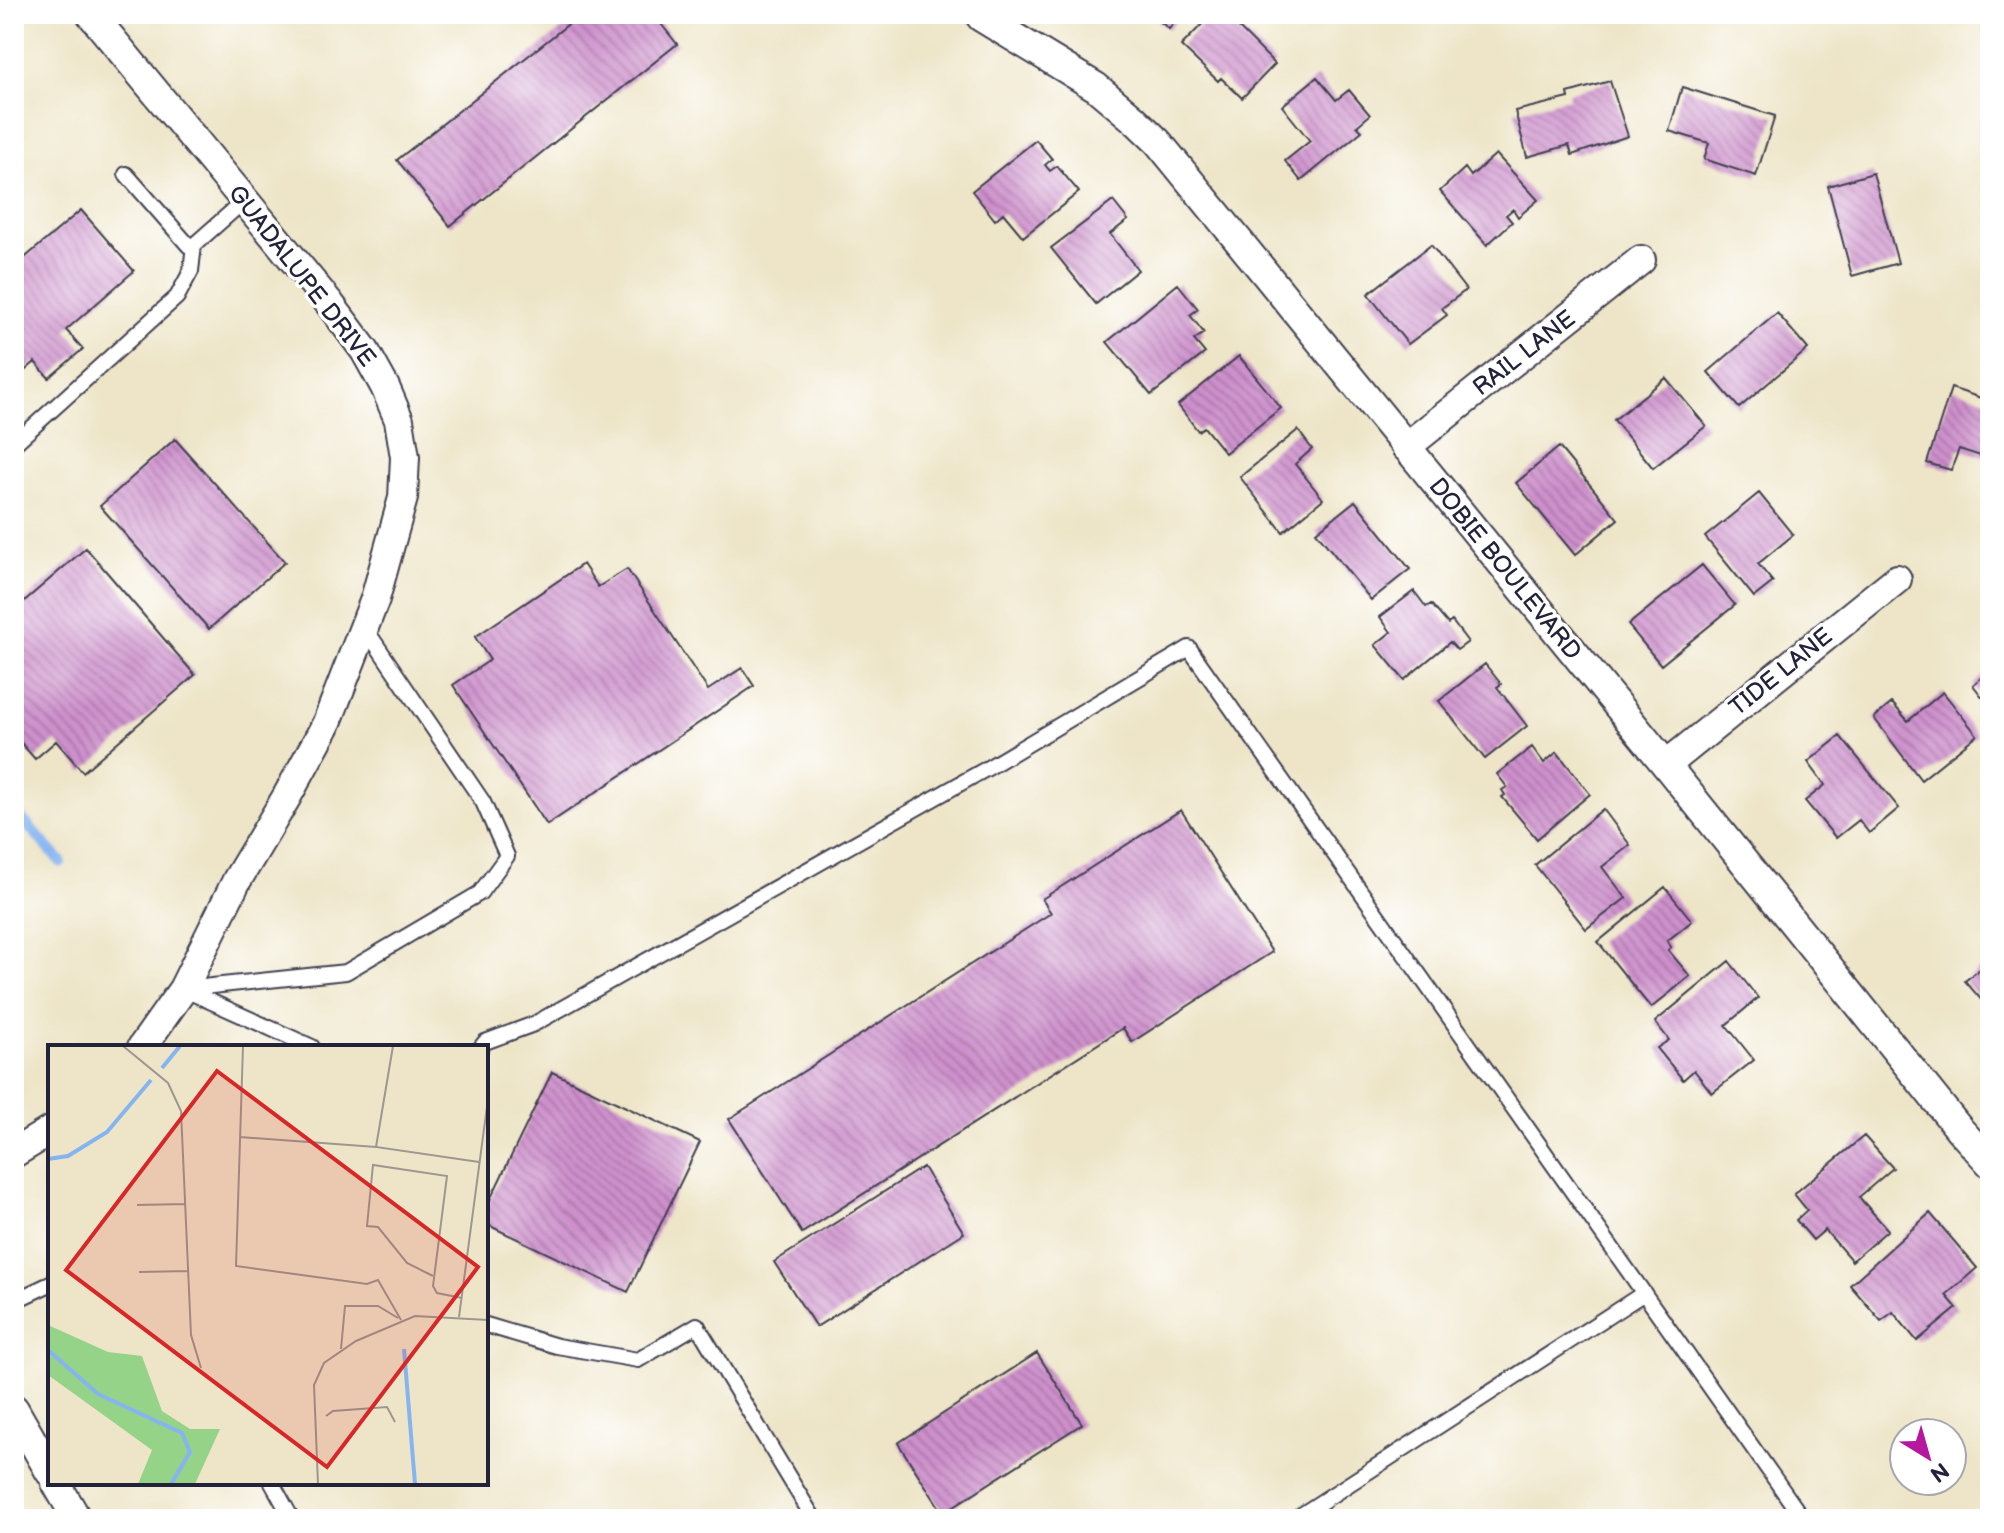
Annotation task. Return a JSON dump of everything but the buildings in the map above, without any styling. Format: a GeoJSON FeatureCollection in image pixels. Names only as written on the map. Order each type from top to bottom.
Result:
{"type":"FeatureCollection","features":[{"type":"Feature","properties":{"kind":"street","name":"GUADALUPE DRIVE"},"geometry":{"type":"LineString","coordinates":[[91,14],[330,304],[365,351],[399,420],[405,457],[403,498],[375,599],[326,725],[237,880],[183,989],[143,1045]]}},
{"type":"Feature","properties":{"kind":"street","name":"DOBIE BOULEVARD"},"geometry":{"type":"LineString","coordinates":[[981,17],[1096,87],[1158,142],[1950,1118],[1990,1163]]}},
{"type":"Feature","properties":{"kind":"street","name":"RAIL LANE"},"geometry":{"type":"LineString","coordinates":[[1406,447],[1641,260]]}},
{"type":"Feature","properties":{"kind":"street","name":"TIDE LANE"},"geometry":{"type":"LineString","coordinates":[[1666,765],[1897,579]]}},
{"type":"Feature","properties":{"kind":"street"},"geometry":{"type":"LineString","coordinates":[[14,1153],[48,1132]]}},
{"type":"Feature","properties":{"kind":"street"},"geometry":{"type":"LineString","coordinates":[[14,1409],[48,1468]]}},
{"type":"Feature","properties":{"kind":"street"},"geometry":{"type":"LineString","coordinates":[[57,1485],[77,1519]]}},
{"type":"Feature","properties":{"kind":"lane"},"geometry":{"type":"LineString","coordinates":[[126,174],[189,246],[194,245],[245,200]]}},
{"type":"Feature","properties":{"kind":"lane"},"geometry":{"type":"LineString","coordinates":[[14,444],[177,297],[191,271],[194,245]]}},
{"type":"Feature","properties":{"kind":"lane"},"geometry":{"type":"LineString","coordinates":[[183,989],[346,972],[480,893],[507,856],[483,802],[365,628]]}},
{"type":"Feature","properties":{"kind":"lane"},"geometry":{"type":"LineString","coordinates":[[483,1045],[562,1009],[986,769],[1189,648],[1803,1519]]}},
{"type":"Feature","properties":{"kind":"lane"},"geometry":{"type":"LineString","coordinates":[[183,989],[308,1045]]}},
{"type":"Feature","properties":{"kind":"lane"},"geometry":{"type":"LineString","coordinates":[[14,1301],[48,1285]]}},
{"type":"Feature","properties":{"kind":"lane"},"geometry":{"type":"LineString","coordinates":[[1295,1519],[1644,1293]]}},
{"type":"Feature","properties":{"kind":"lane"},"geometry":{"type":"LineString","coordinates":[[488,1326],[557,1346],[638,1360],[697,1325],[814,1519]]}},
{"type":"Feature","properties":{"kind":"lane"},"geometry":{"type":"LineString","coordinates":[[273,1485],[292,1519]]}},
{"type":"Feature","properties":{"kind":"waterway"},"geometry":{"type":"LineString","coordinates":[[14,810],[61,862]]}}]}
